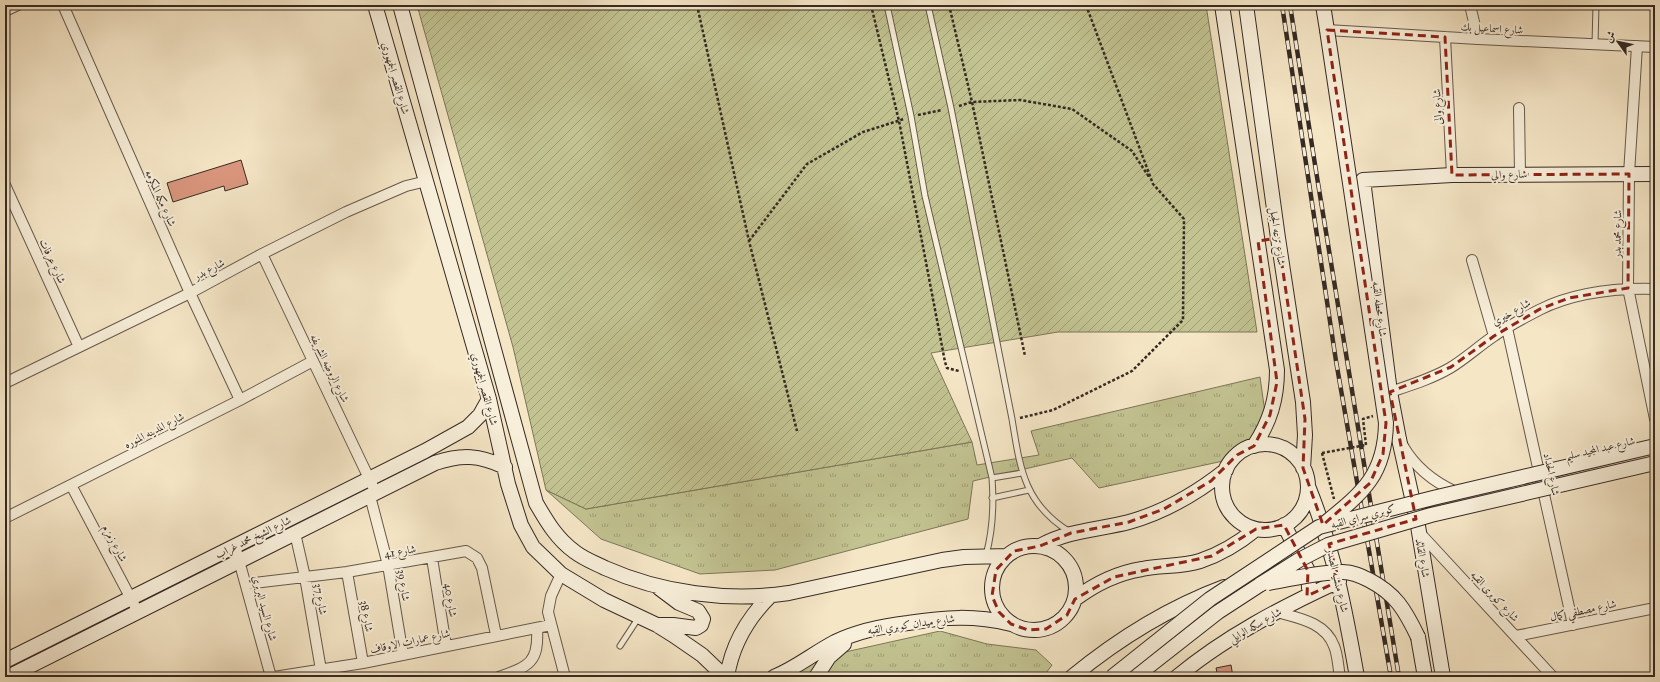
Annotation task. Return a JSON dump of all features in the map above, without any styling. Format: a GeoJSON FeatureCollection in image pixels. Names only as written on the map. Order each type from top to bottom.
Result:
{"type":"FeatureCollection","features":[{"type":"Feature","properties":{"kind":"main road","name":"شارع القصر الجمهوري"},"geometry":{"type":"LineString","coordinates":[[375,5],[489,399],[504,467],[521,525],[533,546],[561,574],[593,594],[657,625],[702,655],[726,677]]}},
{"type":"Feature","properties":{"kind":"main road","name":"شارع القصر الجمهوري"},"geometry":{"type":"LineString","coordinates":[[400,5],[536,503],[552,531],[576,553],[615,572],[658,586],[702,594],[770,596]]}},
{"type":"Feature","properties":{"kind":"main road","name":"شارع ترعه الجبل"},"geometry":{"type":"LineString","coordinates":[[1222,5],[1276,359],[1276,393],[1266,426],[1254,446]]}},
{"type":"Feature","properties":{"kind":"main road","name":"شارع ترعه الجبل"},"geometry":{"type":"LineString","coordinates":[[1246,5],[1305,419],[1305,451],[1303,468]]}},
{"type":"Feature","properties":{"kind":"main road"},"geometry":{"type":"LineString","coordinates":[[1319,528],[1360,495],[1370,483],[1378,469],[1386,439],[1386,423],[1323,5]]}},
{"type":"Feature","properties":{"kind":"main road","name":"شارع والي"},"geometry":{"type":"LineString","coordinates":[[1363,180],[1452,175],[1655,174]]}},
{"type":"Feature","properties":{"kind":"main road","name":"شارع محطه القبه"},"geometry":{"type":"LineString","coordinates":[[1363,180],[1390,392],[1399,439]]}},
{"type":"Feature","properties":{"kind":"main road"},"geometry":{"type":"LineString","coordinates":[[1258,241],[1278,238]]}},
{"type":"Feature","properties":{"kind":"main road","name":"شارع الشيخ محمد غراب"},"geometry":{"type":"LineString","coordinates":[[5,662],[370,479],[468,427],[480,415],[489,399]]}},
{"type":"Feature","properties":{"kind":"main road","name":"شارع القائد"},"geometry":{"type":"LineString","coordinates":[[1399,439],[1418,525],[1443,677]]}},
{"type":"Feature","properties":{"kind":"main road"},"geometry":{"type":"LineString","coordinates":[[1040,546],[1057,552],[1069,565],[1076,581],[1075,599],[1067,615],[1054,626],[1046,629],[1028,630],[1011,624],[999,612],[995,604],[992,591],[993,578],[996,570],[1007,556],[1023,548],[1040,546],[1071,533],[1129,522],[1164,509],[1196,492],[1226,470],[1237,455],[1254,446],[1264,444],[1282,448],[1297,460],[1303,468],[1307,486],[1306,496],[1301,509],[1292,520],[1284,525],[1266,530],[1256,529],[1239,521],[1227,507],[1222,488],[1226,470]]}},
{"type":"Feature","properties":{"kind":"main road","name":"كوبري سراي القبه"},"geometry":{"type":"LineString","coordinates":[[1112,677],[1210,599],[1319,528],[1433,498],[1655,446]]}},
{"type":"Feature","properties":{"kind":"main road","name":"شارع الشيخ محمد غراب"},"geometry":{"type":"LineString","coordinates":[[8,677],[435,463],[452,458],[476,457],[488,460],[504,467]]}},
{"type":"Feature","properties":{"kind":"main road","name":"كوبري سراي القبه"},"geometry":{"type":"LineString","coordinates":[[1141,674],[1218,612],[1299,560],[1328,545],[1431,515],[1655,462]]}},
{"type":"Feature","properties":{"kind":"main road","name":"شارع منشيه الصدر"},"geometry":{"type":"LineString","coordinates":[[1307,486],[1326,536],[1339,581],[1357,677]]}},
{"type":"Feature","properties":{"kind":"main road"},"geometry":{"type":"LineString","coordinates":[[1284,525],[1308,571],[1309,584],[1307,596]]}},
{"type":"Feature","properties":{"kind":"main road"},"geometry":{"type":"LineString","coordinates":[[1075,599],[1100,583],[1128,572],[1185,564],[1212,556],[1233,546],[1256,529]]}},
{"type":"Feature","properties":{"kind":"main road"},"geometry":{"type":"LineString","coordinates":[[726,677],[729,663],[741,633],[759,607],[770,596],[815,588],[942,560],[985,556],[1007,556]]}},
{"type":"Feature","properties":{"kind":"main road"},"geometry":{"type":"LineString","coordinates":[[1261,584],[1344,572],[1357,574],[1384,588],[1395,598],[1418,637],[1425,677]]}},
{"type":"Feature","properties":{"kind":"main road","name":"شارع سكه الوايلي"},"geometry":{"type":"LineString","coordinates":[[1177,677],[1217,648],[1277,612],[1339,581]]}},
{"type":"Feature","properties":{"kind":"main road"},"geometry":{"type":"LineString","coordinates":[[1072,677],[1115,643],[1138,628],[1185,603],[1235,582]]}},
{"type":"Feature","properties":{"kind":"main road"},"geometry":{"type":"LineString","coordinates":[[657,625],[673,625],[696,628],[701,625],[703,618],[700,613],[679,603],[658,586]]}},
{"type":"Feature","properties":{"kind":"main road","name":"شارع ميدان كوبري القبه"},"geometry":{"type":"LineString","coordinates":[[774,677],[799,665],[833,643],[857,633],[889,625],[952,617],[982,618],[1011,624]]}},
{"type":"Feature","properties":{"kind":"main road"},"geometry":{"type":"LineString","coordinates":[[816,677],[829,657],[857,633]]}},
{"type":"Feature","properties":{"kind":"street"},"geometry":{"type":"LineString","coordinates":[[5,11],[18,5]]}},
{"type":"Feature","properties":{"kind":"street","name":"شارع مكه المكرمه"},"geometry":{"type":"LineString","coordinates":[[63,5],[190,293],[240,400]]}},
{"type":"Feature","properties":{"kind":"street"},"geometry":{"type":"LineString","coordinates":[[1470,5],[1478,39]]}},
{"type":"Feature","properties":{"kind":"street","name":"شارع اسماعيل بك"},"geometry":{"type":"LineString","coordinates":[[1327,30],[1655,47]]}},
{"type":"Feature","properties":{"kind":"street","name":"شارع والى"},"geometry":{"type":"LineString","coordinates":[[1445,37],[1452,175]]}},
{"type":"Feature","properties":{"kind":"street","name":"شارع محمد بدر"},"geometry":{"type":"LineString","coordinates":[[1637,46],[1629,174],[1628,288],[1655,419]]}},
{"type":"Feature","properties":{"kind":"street"},"geometry":{"type":"LineString","coordinates":[[1518,108],[1520,174]]}},
{"type":"Feature","properties":{"kind":"street","name":"شارع بدر"},"geometry":{"type":"LineString","coordinates":[[5,383],[190,293],[262,254],[387,193],[406,186],[427,181]]}},
{"type":"Feature","properties":{"kind":"street","name":"شارع عرفات"},"geometry":{"type":"LineString","coordinates":[[5,185],[79,347]]}},
{"type":"Feature","properties":{"kind":"street","name":"شارع الروضه الشريفه"},"geometry":{"type":"LineString","coordinates":[[262,254],[370,479],[373,494]]}},
{"type":"Feature","properties":{"kind":"street"},"geometry":{"type":"LineString","coordinates":[[1472,260],[1494,336]]}},
{"type":"Feature","properties":{"kind":"street","name":"شارع خيري"},"geometry":{"type":"LineString","coordinates":[[1390,392],[1424,381],[1451,367],[1494,336],[1540,309],[1569,298],[1604,291],[1628,288],[1655,289]]}},
{"type":"Feature","properties":{"kind":"street","name":"شارع الحداد"},"geometry":{"type":"LineString","coordinates":[[1508,328],[1573,625]]}},
{"type":"Feature","properties":{"kind":"street","name":"شارع المدينه المنوره"},"geometry":{"type":"LineString","coordinates":[[5,518],[313,362]]}},
{"type":"Feature","properties":{"kind":"street"},"geometry":{"type":"LineString","coordinates":[[1399,439],[1405,450],[1422,471],[1444,486],[1456,492]]}},
{"type":"Feature","properties":{"kind":"street","name":"شارع عبد المجيد سليم"},"geometry":{"type":"LineString","coordinates":[[1418,525],[1430,505],[1446,495],[1540,475],[1655,446]]}},
{"type":"Feature","properties":{"kind":"street","name":"شارع زمزم"},"geometry":{"type":"LineString","coordinates":[[71,485],[138,612]]}},
{"type":"Feature","properties":{"kind":"street","name":"شارع 39"},"geometry":{"type":"LineString","coordinates":[[373,494],[388,565],[404,655]]}},
{"type":"Feature","properties":{"kind":"street","name":"شارع كوبرى القبه"},"geometry":{"type":"LineString","coordinates":[[1418,525],[1553,677]]}},
{"type":"Feature","properties":{"kind":"street","name":"شارع 37"},"geometry":{"type":"LineString","coordinates":[[295,533],[305,577],[321,670]]}},
{"type":"Feature","properties":{"kind":"street","name":"شارع السيد البربري"},"geometry":{"type":"LineString","coordinates":[[235,546],[273,677]]}},
{"type":"Feature","properties":{"kind":"street","name":"شارع 41"},"geometry":{"type":"LineString","coordinates":[[246,584],[347,572],[466,552],[477,558],[482,568],[496,635]]}},
{"type":"Feature","properties":{"kind":"street","name":"شارع 40"},"geometry":{"type":"LineString","coordinates":[[432,558],[446,646]]}},
{"type":"Feature","properties":{"kind":"street","name":"شارع 38"},"geometry":{"type":"LineString","coordinates":[[347,572],[363,663]]}},
{"type":"Feature","properties":{"kind":"street"},"geometry":{"type":"LineString","coordinates":[[561,574],[551,596],[548,612],[565,677]]}},
{"type":"Feature","properties":{"kind":"street","name":"شارع مصطفي كمال"},"geometry":{"type":"LineString","coordinates":[[1516,636],[1655,608]]}},
{"type":"Feature","properties":{"kind":"street"},"geometry":{"type":"LineString","coordinates":[[1277,612],[1313,623],[1326,633],[1334,645],[1340,677]]}},
{"type":"Feature","properties":{"kind":"street","name":"شارع عمارات الاوقاف"},"geometry":{"type":"LineString","coordinates":[[273,677],[363,663],[551,625]]}},
{"type":"Feature","properties":{"kind":"street"},"geometry":{"type":"LineString","coordinates":[[499,677],[517,671],[528,665],[535,655],[538,640],[537,628]]}},
{"type":"Feature","properties":{"kind":"lane"},"geometry":{"type":"LineString","coordinates":[[887,5],[911,116],[925,196],[992,478],[992,527],[985,556]]}},
{"type":"Feature","properties":{"kind":"lane"},"geometry":{"type":"LineString","coordinates":[[928,5],[951,108],[1022,473],[1029,490],[1036,500],[1052,519],[1071,533]]}},
{"type":"Feature","properties":{"kind":"lane"},"geometry":{"type":"LineString","coordinates":[[1595,44],[1596,5]]}},
{"type":"Feature","properties":{"kind":"lane"},"geometry":{"type":"LineString","coordinates":[[992,478],[1022,473]]}},
{"type":"Feature","properties":{"kind":"lane"},"geometry":{"type":"LineString","coordinates":[[992,498],[1029,490]]}},
{"type":"Feature","properties":{"kind":"lane"},"geometry":{"type":"LineString","coordinates":[[620,646],[639,616]]}},
{"type":"Feature","properties":{"kind":"path"},"geometry":{"type":"LineString","coordinates":[[697,5],[749,240],[797,431]]}},
{"type":"Feature","properties":{"kind":"path"},"geometry":{"type":"LineString","coordinates":[[871,5],[899,121],[945,362],[947,368],[951,370],[966,372]]}},
{"type":"Feature","properties":{"kind":"path"},"geometry":{"type":"LineString","coordinates":[[949,5],[972,102],[1025,356]]}},
{"type":"Feature","properties":{"kind":"path"},"geometry":{"type":"LineString","coordinates":[[1012,419],[1053,410],[1132,371],[1183,320],[1184,219],[1154,184],[1086,5]]}},
{"type":"Feature","properties":{"kind":"path"},"geometry":{"type":"LineString","coordinates":[[1330,482],[1322,453],[1366,445],[1363,419]]}},
{"type":"Feature","properties":{"kind":"highlighted area"},"geometry":{"type":"Polygon","coordinates":[[[1327,30],[1445,37],[1452,175],[1629,174],[1628,288],[1569,298],[1540,309],[1494,336],[1451,367],[1390,392],[1416,519],[1329,544],[1339,581],[1307,596],[1308,571],[1284,525],[1256,529],[1212,556],[1114,577],[1075,599],[1067,615],[1046,629],[1028,630],[1011,624],[999,612],[992,596],[996,570],[1014,551],[1040,546],[1071,533],[1129,522],[1164,509],[1211,481],[1237,455],[1254,446],[1270,415],[1277,382],[1258,241],[1278,238],[1305,419],[1303,468],[1323,525],[1370,483],[1383,454],[1386,423],[1327,30]]]}},
{"type":"Feature","properties":{"kind":"green space"},"geometry":{"type":"Polygon","coordinates":[[[417,5],[1206,5],[1257,332],[1058,332],[931,353],[972,442],[586,509],[546,490],[513,347],[417,5]]]}},
{"type":"Feature","properties":{"kind":"green space"},"geometry":{"type":"Polygon","coordinates":[[[1260,377],[1267,427],[1237,458],[1099,488],[1072,458],[973,481],[968,519],[775,570],[700,574],[601,539],[546,490],[586,509],[972,442],[977,465],[1039,455],[1031,431],[1260,377]]]}},
{"type":"Feature","properties":{"kind":"green space"},"geometry":{"type":"Polygon","coordinates":[[[940,631],[987,644],[1036,650],[1052,665],[1043,677],[790,677],[809,660],[940,631]]]}},
{"type":"Feature","properties":{"kind":"building"},"geometry":{"type":"Polygon","coordinates":[[[241,160],[248,184],[225,191],[224,186],[173,202],[167,183],[241,160]]]}},
{"type":"Feature","properties":{"kind":"building"},"geometry":{"type":"Polygon","coordinates":[[[1231,665],[1233,677],[1218,677],[1216,668],[1231,665]]]}},
{"type":"Feature","properties":{"kind":"railway"},"geometry":{"type":"LineString","coordinates":[[1282,5],[1336,361],[1391,677]]}},
{"type":"Feature","properties":{"kind":"railway"},"geometry":{"type":"LineString","coordinates":[[1290,5],[1399,677]]}}]}
